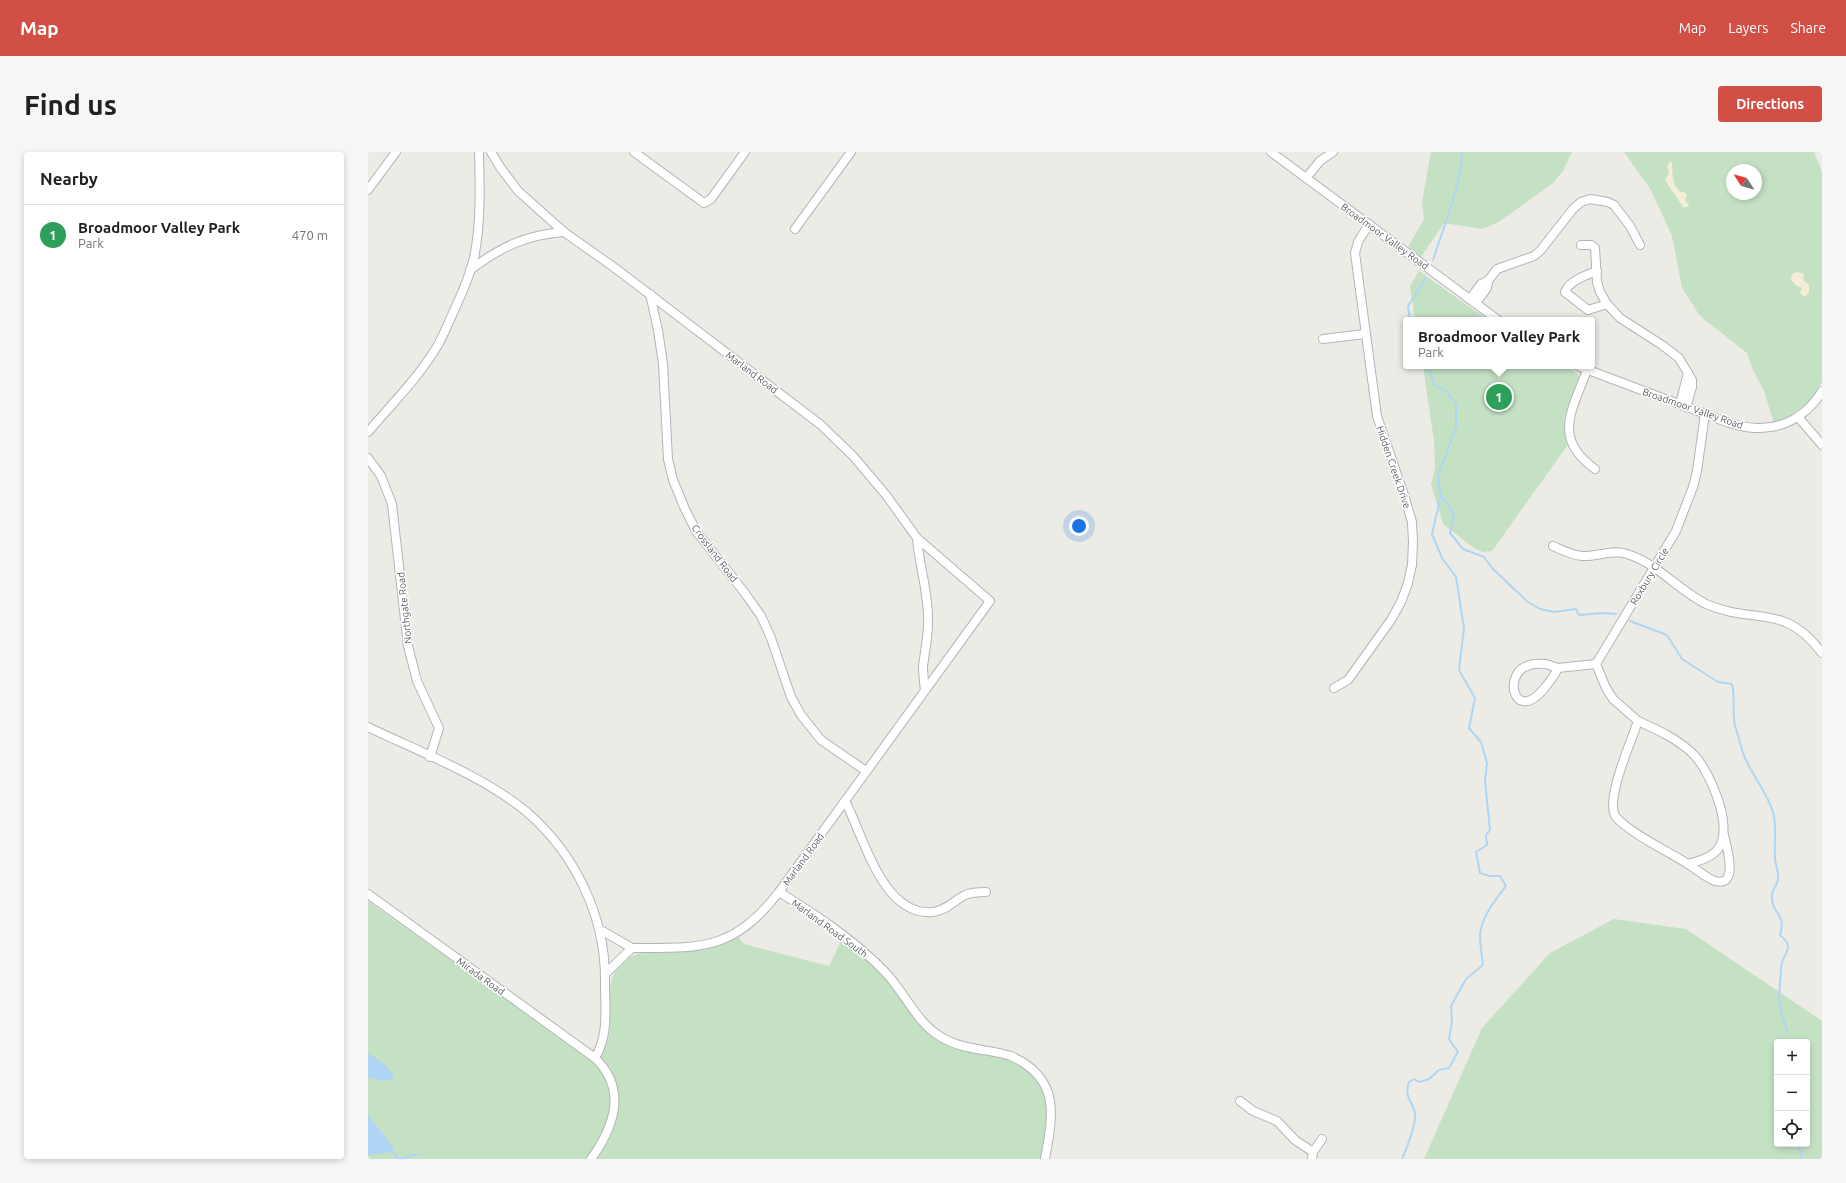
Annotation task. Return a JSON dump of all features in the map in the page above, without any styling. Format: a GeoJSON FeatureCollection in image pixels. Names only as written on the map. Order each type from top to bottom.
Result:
{"type":"FeatureCollection","features":[{"type":"Feature","properties":{"kind":"street"},"geometry":{"type":"LineString","coordinates":[[368,190],[396,152]]}},
{"type":"Feature","properties":{"kind":"street"},"geometry":{"type":"LineString","coordinates":[[368,432],[410,384],[430,356],[447,326],[470,270],[478,223],[479,152]]}},
{"type":"Feature","properties":{"kind":"street","name":"Marland Road"},"geometry":{"type":"LineString","coordinates":[[491,152],[518,191],[564,232],[650,294],[826,430],[853,456],[882,490],[917,538],[990,601],[779,892],[748,926],[711,945],[686,948],[632,948]]}},
{"type":"Feature","properties":{"kind":"street"},"geometry":{"type":"LineString","coordinates":[[634,152],[704,203],[710,199],[745,152]]}},
{"type":"Feature","properties":{"kind":"street"},"geometry":{"type":"LineString","coordinates":[[795,229],[851,152]]}},
{"type":"Feature","properties":{"kind":"street","name":"Broadmoor Valley Road"},"geometry":{"type":"LineString","coordinates":[[1271,152],[1494,317]]}},
{"type":"Feature","properties":{"kind":"street"},"geometry":{"type":"LineString","coordinates":[[1306,178],[1320,161],[1333,152]]}},
{"type":"Feature","properties":{"kind":"street"},"geometry":{"type":"LineString","coordinates":[[1473,301],[1487,288],[1488,281],[1501,267],[1534,256],[1540,251],[1572,209],[1581,202],[1590,199],[1608,202],[1614,205],[1630,226],[1640,245]]}},
{"type":"Feature","properties":{"kind":"street","name":"Hidden Creek Drive"},"geometry":{"type":"LineString","coordinates":[[1334,688],[1348,680],[1391,620],[1400,602],[1412,565],[1412,522],[1377,416],[1365,334],[1355,253],[1358,242],[1369,224]]}},
{"type":"Feature","properties":{"kind":"street"},"geometry":{"type":"LineString","coordinates":[[470,270],[511,243],[530,237],[564,232]]}},
{"type":"Feature","properties":{"kind":"street"},"geometry":{"type":"LineString","coordinates":[[1582,245],[1591,245],[1595,248],[1596,271],[1600,292],[1606,304],[1620,318],[1679,358],[1688,373],[1683,405]]}},
{"type":"Feature","properties":{"kind":"street"},"geometry":{"type":"LineString","coordinates":[[1596,271],[1583,276],[1568,286],[1565,292],[1588,310],[1606,304]]}},
{"type":"Feature","properties":{"kind":"street","name":"Crossland Road"},"geometry":{"type":"LineString","coordinates":[[650,294],[659,335],[663,364],[668,459],[673,480],[685,509],[696,530],[761,616],[771,638],[791,697],[801,715],[814,733],[825,744],[866,771]]}},
{"type":"Feature","properties":{"kind":"street"},"geometry":{"type":"LineString","coordinates":[[1323,339],[1365,334]]}},
{"type":"Feature","properties":{"kind":"street"},"geometry":{"type":"LineString","coordinates":[[1587,370],[1568,427],[1571,445],[1578,455],[1595,469]]}},
{"type":"Feature","properties":{"kind":"street","name":"Broadmoor Valley Road"},"geometry":{"type":"LineString","coordinates":[[1587,370],[1705,414],[1742,426],[1756,428],[1786,424],[1809,408],[1822,391]]}},
{"type":"Feature","properties":{"kind":"street","name":"Roxbury Circle"},"geometry":{"type":"LineString","coordinates":[[1596,664],[1676,531],[1693,487],[1697,471],[1705,414]]}},
{"type":"Feature","properties":{"kind":"street"},"geometry":{"type":"LineString","coordinates":[[1798,417],[1822,445]]}},
{"type":"Feature","properties":{"kind":"street","name":"Northgate Road"},"geometry":{"type":"LineString","coordinates":[[368,458],[382,476],[392,504],[409,651],[417,681],[439,728],[430,757]]}},
{"type":"Feature","properties":{"kind":"street"},"geometry":{"type":"LineString","coordinates":[[917,538],[918,557],[926,586],[928,610],[923,667],[925,690]]}},
{"type":"Feature","properties":{"kind":"street"},"geometry":{"type":"LineString","coordinates":[[1553,546],[1572,555],[1582,556],[1608,552],[1628,554],[1654,568],[1704,603],[1719,609],[1783,620],[1799,628],[1812,639],[1822,653]]}},
{"type":"Feature","properties":{"kind":"street"},"geometry":{"type":"LineString","coordinates":[[1558,668],[1554,678],[1536,698],[1530,701],[1522,702],[1517,698],[1514,691],[1513,682],[1516,675],[1523,668],[1529,665],[1546,664],[1558,668],[1596,664],[1606,688],[1613,699],[1638,721],[1657,729],[1684,747],[1695,757],[1714,788],[1722,814],[1724,835],[1730,864],[1730,872],[1727,878],[1722,881],[1715,881],[1627,827],[1616,816],[1612,804],[1614,791],[1638,721]]}},
{"type":"Feature","properties":{"kind":"street"},"geometry":{"type":"LineString","coordinates":[[368,727],[476,779],[501,794],[527,813],[546,832],[569,860],[587,892],[599,929],[606,972],[605,1034],[595,1058]]}},
{"type":"Feature","properties":{"kind":"street"},"geometry":{"type":"LineString","coordinates":[[845,801],[852,814],[863,845],[876,872],[903,902],[918,910],[933,912],[941,910],[966,894],[986,892]]}},
{"type":"Feature","properties":{"kind":"street"},"geometry":{"type":"LineString","coordinates":[[1688,864],[1703,860],[1717,850],[1724,835]]}},
{"type":"Feature","properties":{"kind":"street","name":"Marland Road South"},"geometry":{"type":"LineString","coordinates":[[779,892],[869,955],[887,974],[918,1016],[941,1037],[958,1044],[1012,1056],[1020,1060],[1035,1072],[1041,1079],[1051,1098],[1051,1126],[1045,1159]]}},
{"type":"Feature","properties":{"kind":"street","name":"Mirada Road"},"geometry":{"type":"LineString","coordinates":[[368,894],[595,1058],[604,1068],[612,1084],[615,1102],[610,1127],[591,1159]]}},
{"type":"Feature","properties":{"kind":"street"},"geometry":{"type":"LineString","coordinates":[[599,929],[632,948],[606,972]]}},
{"type":"Feature","properties":{"kind":"street"},"geometry":{"type":"LineString","coordinates":[[1240,1101],[1254,1110],[1277,1120],[1312,1156],[1322,1139]]}},
{"type":"Feature","properties":{"kind":"green space"},"geometry":{"type":"Polygon","coordinates":[[[1431,152],[1572,152],[1563,171],[1552,184],[1497,223],[1482,229],[1444,223],[1421,257],[1408,247],[1424,219],[1422,202],[1431,152]]]}},
{"type":"Feature","properties":{"kind":"green space"},"geometry":{"type":"Polygon","coordinates":[[[1624,152],[1814,152],[1822,172],[1822,382],[1808,402],[1796,412],[1774,423],[1764,391],[1753,370],[1747,353],[1700,316],[1682,288],[1672,236],[1651,190],[1624,152]]]}},
{"type":"Feature","properties":{"kind":"green space"},"geometry":{"type":"Polygon","coordinates":[[[1419,271],[1484,317],[1415,317],[1410,286],[1419,271]]]}},
{"type":"Feature","properties":{"kind":"green space"},"geometry":{"type":"Polygon","coordinates":[[[1423,369],[1570,369],[1574,371],[1579,377],[1564,418],[1567,446],[1492,551],[1483,552],[1474,548],[1443,524],[1431,484],[1435,469],[1434,441],[1423,369]]]}},
{"type":"Feature","properties":{"kind":"green space"},"geometry":{"type":"Polygon","coordinates":[[[368,901],[596,1064],[606,1047],[608,1040],[610,1026],[611,982],[617,969],[625,960],[646,952],[683,952],[706,950],[722,945],[738,937],[744,944],[829,966],[842,939],[882,973],[935,1033],[948,1045],[963,1051],[999,1057],[1012,1061],[1032,1074],[1040,1083],[1045,1094],[1047,1108],[1047,1123],[1041,1159],[368,1159],[368,901]]]}},
{"type":"Feature","properties":{"kind":"green space"},"geometry":{"type":"Polygon","coordinates":[[[1614,919],[1686,929],[1822,1021],[1822,1159],[1424,1159],[1482,1028],[1550,953],[1614,919]]]}},
{"type":"Feature","properties":{"kind":"sand"},"geometry":{"type":"Polygon","coordinates":[[[1672,162],[1674,183],[1678,190],[1687,194],[1685,200],[1689,205],[1688,207],[1683,207],[1665,179],[1669,174],[1667,166],[1672,162]]]}},
{"type":"Feature","properties":{"kind":"sand"},"geometry":{"type":"Polygon","coordinates":[[[1797,272],[1804,274],[1803,280],[1809,285],[1809,293],[1804,297],[1800,293],[1802,288],[1797,286],[1791,280],[1792,274],[1797,272]]]}},
{"type":"Feature","properties":{"kind":"water"},"geometry":{"type":"Polygon","coordinates":[[[368,1053],[383,1063],[393,1074],[393,1079],[381,1081],[368,1077],[368,1053]]]}},
{"type":"Feature","properties":{"kind":"water"},"geometry":{"type":"Polygon","coordinates":[[[368,1115],[393,1147],[391,1152],[368,1155],[368,1115]]]}},
{"type":"Feature","properties":{"kind":"waterway"},"geometry":{"type":"LineString","coordinates":[[1433,260],[1455,193],[1461,166],[1462,152]]}},
{"type":"Feature","properties":{"kind":"waterway"},"geometry":{"type":"LineString","coordinates":[[1410,317],[1408,306],[1426,278]]}},
{"type":"Feature","properties":{"kind":"waterway"},"geometry":{"type":"LineString","coordinates":[[1402,1159],[1411,1137],[1415,1119],[1415,1114],[1408,1096],[1407,1087],[1409,1082],[1414,1079],[1419,1082],[1429,1079],[1439,1070],[1449,1068],[1458,1052],[1449,1039],[1452,1021],[1451,1006],[1466,979],[1483,965],[1480,936],[1483,922],[1489,909],[1506,886],[1500,876],[1490,876],[1480,873],[1476,852],[1487,845],[1486,835],[1490,830],[1485,781],[1487,763],[1481,742],[1469,728],[1475,698],[1459,670],[1464,628],[1456,577],[1442,558],[1432,534],[1441,495],[1438,482],[1439,473],[1456,427],[1456,404],[1447,392],[1434,384],[1429,369]]}},
{"type":"Feature","properties":{"kind":"waterway"},"geometry":{"type":"LineString","coordinates":[[1441,495],[1454,514],[1450,533],[1463,549],[1484,557],[1493,569],[1528,602],[1540,609],[1554,612],[1576,609],[1579,615],[1603,613],[1616,614]]}},
{"type":"Feature","properties":{"kind":"waterway"},"geometry":{"type":"LineString","coordinates":[[1630,621],[1667,635],[1682,659],[1718,682],[1732,684],[1735,723],[1742,751],[1748,765],[1767,798],[1774,817],[1775,861],[1778,881],[1772,893],[1772,902],[1782,922],[1780,935],[1785,940],[1788,947],[1781,968],[1779,995],[1781,1012],[1787,1033]]}},
{"type":"Feature","properties":{"kind":"waterway"},"geometry":{"type":"LineString","coordinates":[[1798,1147],[1802,1155],[1800,1159]]}},
{"type":"Feature","properties":{"kind":"waterway"},"geometry":{"type":"LineString","coordinates":[[392,1151],[399,1159]]}},
{"type":"Feature","properties":{"kind":"waterway"},"geometry":{"type":"LineString","coordinates":[[400,1159],[417,1154]]}},
{"type":"Feature","properties":{"kind":"place","name":"Broadmoor Valley Park"},"geometry":{"type":"Point","coordinates":[1499,397]}}]}
